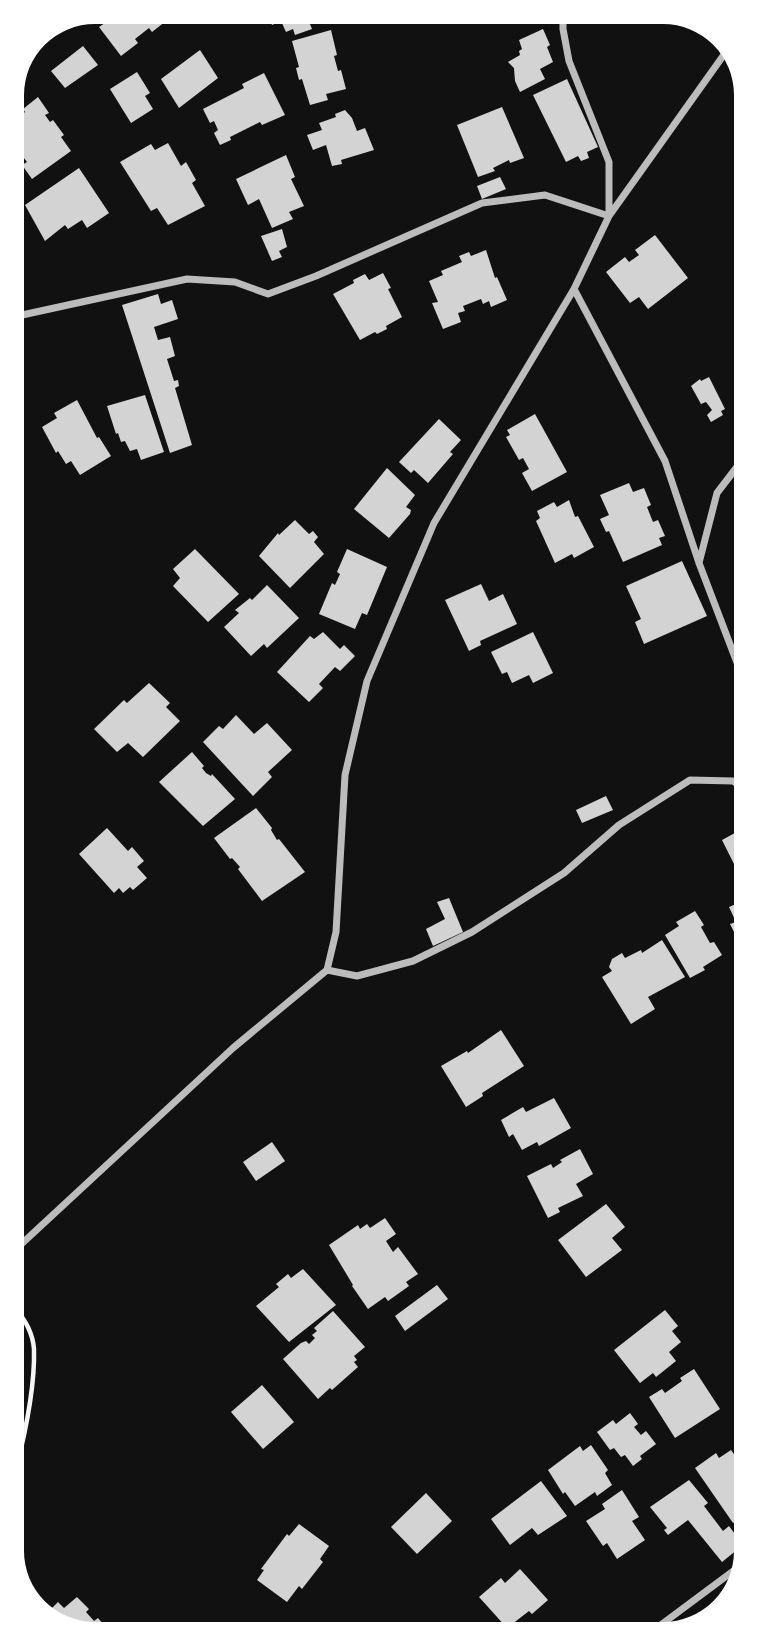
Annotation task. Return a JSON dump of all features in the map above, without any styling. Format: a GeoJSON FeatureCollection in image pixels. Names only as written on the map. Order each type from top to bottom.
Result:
{"type":"FeatureCollection","features":[{"type":"Feature","properties":{"kind":"street"},"geometry":{"type":"LineString","coordinates":[[563,25],[569,61],[609,162],[609,216]]}},
{"type":"Feature","properties":{"kind":"street"},"geometry":{"type":"LineString","coordinates":[[25,1241],[233,1048],[327,970],[336,932],[345,775],[367,681],[434,523],[574,289],[609,216],[723,56]]}},
{"type":"Feature","properties":{"kind":"street"},"geometry":{"type":"LineString","coordinates":[[25,314],[187,279],[235,282],[268,294],[316,276],[482,203],[545,195],[609,216]]}},
{"type":"Feature","properties":{"kind":"street"},"geometry":{"type":"LineString","coordinates":[[574,289],[665,461],[699,564],[734,655]]}},
{"type":"Feature","properties":{"kind":"street"},"geometry":{"type":"LineString","coordinates":[[699,564],[718,493],[734,471]]}},
{"type":"Feature","properties":{"kind":"street"},"geometry":{"type":"LineString","coordinates":[[327,970],[357,976],[413,961],[472,932],[564,873],[619,825],[690,780],[734,782]]}},
{"type":"Feature","properties":{"kind":"street"},"geometry":{"type":"LineString","coordinates":[[665,1622],[731,1572]]}},
{"type":"Feature","properties":{"kind":"path"},"geometry":{"type":"LineString","coordinates":[[25,1320],[34,1348],[25,1429]]}},
{"type":"Feature","properties":{"kind":"building"},"geometry":{"type":"Polygon","coordinates":[[[103,24],[162,24],[152,32],[149,28],[135,39],[138,43],[121,56],[99,27],[103,24]]]}},
{"type":"Feature","properties":{"kind":"building"},"geometry":{"type":"Polygon","coordinates":[[[283,24],[310,24],[312,29],[295,35],[293,29],[286,32],[283,24]]]}},
{"type":"Feature","properties":{"kind":"building"},"geometry":{"type":"Polygon","coordinates":[[[543,29],[553,62],[540,69],[545,79],[520,92],[515,81],[514,68],[508,62],[520,55],[519,51],[522,49],[519,40],[543,29]]]}},
{"type":"Feature","properties":{"kind":"building"},"geometry":{"type":"Polygon","coordinates":[[[331,30],[337,55],[334,56],[346,89],[326,94],[328,100],[310,105],[302,79],[299,80],[296,68],[299,67],[292,41],[331,30]]]}},
{"type":"Feature","properties":{"kind":"building"},"geometry":{"type":"Polygon","coordinates":[[[83,46],[98,65],[65,88],[51,71],[83,46]]]}},
{"type":"Feature","properties":{"kind":"building"},"geometry":{"type":"Polygon","coordinates":[[[200,50],[218,78],[179,108],[161,79],[200,50]]]}},
{"type":"Feature","properties":{"kind":"building"},"geometry":{"type":"Polygon","coordinates":[[[137,72],[150,93],[145,96],[153,109],[131,123],[110,89],[137,72]]]}},
{"type":"Feature","properties":{"kind":"building"},"geometry":{"type":"Polygon","coordinates":[[[264,73],[285,115],[262,125],[260,122],[220,145],[214,133],[218,130],[214,121],[210,123],[203,109],[244,88],[242,84],[264,73]]]}},
{"type":"Feature","properties":{"kind":"building"},"geometry":{"type":"Polygon","coordinates":[[[567,79],[598,147],[587,152],[589,158],[581,161],[578,156],[566,162],[533,95],[567,79]]]}},
{"type":"Feature","properties":{"kind":"building"},"geometry":{"type":"Polygon","coordinates":[[[38,97],[49,113],[45,115],[50,122],[53,120],[64,135],[61,137],[71,151],[32,179],[25,169],[25,107],[38,97]]]}},
{"type":"Feature","properties":{"kind":"building"},"geometry":{"type":"Polygon","coordinates":[[[502,107],[524,158],[510,163],[509,160],[493,168],[495,171],[478,177],[457,125],[502,107]]]}},
{"type":"Feature","properties":{"kind":"building"},"geometry":{"type":"Polygon","coordinates":[[[345,110],[352,118],[357,131],[365,128],[374,150],[341,160],[342,164],[332,166],[326,145],[313,150],[307,135],[322,130],[319,123],[336,117],[335,114],[345,110]]]}},
{"type":"Feature","properties":{"kind":"building"},"geometry":{"type":"Polygon","coordinates":[[[168,143],[181,166],[186,162],[196,180],[192,183],[205,206],[168,225],[157,208],[151,211],[120,162],[151,144],[155,150],[168,143]]]}},
{"type":"Feature","properties":{"kind":"building"},"geometry":{"type":"Polygon","coordinates":[[[286,155],[295,177],[291,179],[304,206],[289,212],[293,219],[272,228],[259,199],[248,205],[236,179],[286,155]]]}},
{"type":"Feature","properties":{"kind":"building"},"geometry":{"type":"Polygon","coordinates":[[[79,168],[109,213],[87,228],[82,220],[68,229],[65,225],[45,241],[25,205],[79,168]]]}},
{"type":"Feature","properties":{"kind":"building"},"geometry":{"type":"Polygon","coordinates":[[[500,177],[506,189],[482,199],[477,186],[500,177]]]}},
{"type":"Feature","properties":{"kind":"building"},"geometry":{"type":"Polygon","coordinates":[[[282,229],[287,247],[279,251],[282,257],[272,261],[261,236],[282,229]]]}},
{"type":"Feature","properties":{"kind":"building"},"geometry":{"type":"Polygon","coordinates":[[[655,235],[688,278],[648,309],[639,297],[630,303],[606,272],[625,257],[629,262],[639,255],[635,250],[655,235]]]}},
{"type":"Feature","properties":{"kind":"building"},"geometry":{"type":"Polygon","coordinates":[[[486,250],[495,278],[497,277],[507,300],[491,307],[489,301],[483,304],[481,299],[463,306],[465,311],[458,313],[461,322],[443,329],[432,303],[438,302],[429,281],[443,275],[441,271],[462,262],[459,256],[469,252],[471,256],[486,250]]]}},
{"type":"Feature","properties":{"kind":"building"},"geometry":{"type":"Polygon","coordinates":[[[383,273],[402,317],[386,326],[387,329],[360,340],[333,294],[365,274],[369,280],[383,273]]]}},
{"type":"Feature","properties":{"kind":"building"},"geometry":{"type":"Polygon","coordinates":[[[158,294],[161,304],[172,300],[178,319],[154,327],[158,340],[170,337],[175,356],[167,359],[174,381],[178,380],[179,386],[175,388],[192,445],[170,453],[122,305],[158,294]]]}},
{"type":"Feature","properties":{"kind":"building"},"geometry":{"type":"Polygon","coordinates":[[[709,377],[725,409],[721,411],[723,415],[711,422],[707,415],[712,410],[706,402],[701,404],[691,386],[700,379],[701,381],[709,377]]]}},
{"type":"Feature","properties":{"kind":"building"},"geometry":{"type":"Polygon","coordinates":[[[145,395],[164,452],[141,460],[137,449],[130,451],[125,441],[121,442],[107,406],[145,395]]]}},
{"type":"Feature","properties":{"kind":"building"},"geometry":{"type":"Polygon","coordinates":[[[77,400],[97,438],[99,437],[111,456],[80,475],[71,461],[66,464],[58,451],[56,453],[42,427],[57,418],[54,413],[77,400]]]}},
{"type":"Feature","properties":{"kind":"building"},"geometry":{"type":"Polygon","coordinates":[[[535,414],[567,472],[532,491],[522,473],[529,469],[523,458],[519,460],[506,437],[510,435],[507,430],[535,414]]]}},
{"type":"Feature","properties":{"kind":"building"},"geometry":{"type":"Polygon","coordinates":[[[439,419],[461,440],[450,452],[453,454],[428,483],[414,470],[411,473],[399,462],[439,419]]]}},
{"type":"Feature","properties":{"kind":"building"},"geometry":{"type":"Polygon","coordinates":[[[387,468],[415,495],[406,507],[411,510],[410,514],[389,538],[354,509],[387,468]]]}},
{"type":"Feature","properties":{"kind":"building"},"geometry":{"type":"Polygon","coordinates":[[[629,483],[633,492],[644,488],[651,505],[647,507],[653,522],[658,520],[665,536],[659,538],[662,545],[623,562],[609,531],[606,532],[600,519],[609,515],[600,495],[629,483]]]}},
{"type":"Feature","properties":{"kind":"building"},"geometry":{"type":"Polygon","coordinates":[[[569,500],[575,517],[578,516],[594,547],[574,558],[572,554],[555,563],[536,521],[540,518],[537,511],[554,502],[557,507],[569,500]]]}},
{"type":"Feature","properties":{"kind":"building"},"geometry":{"type":"Polygon","coordinates":[[[295,520],[309,534],[313,531],[318,537],[314,542],[324,554],[290,588],[259,556],[278,533],[279,535],[295,520]]]}},
{"type":"Feature","properties":{"kind":"building"},"geometry":{"type":"Polygon","coordinates":[[[195,549],[239,594],[208,622],[173,586],[180,578],[173,569],[195,549]]]}},
{"type":"Feature","properties":{"kind":"building"},"geometry":{"type":"Polygon","coordinates":[[[347,549],[387,567],[367,615],[362,613],[355,629],[319,614],[332,583],[335,585],[340,574],[337,572],[347,549]]]}},
{"type":"Feature","properties":{"kind":"building"},"geometry":{"type":"Polygon","coordinates":[[[682,561],[707,616],[644,644],[635,622],[641,619],[626,586],[682,561]]]}},
{"type":"Feature","properties":{"kind":"building"},"geometry":{"type":"Polygon","coordinates":[[[481,584],[489,601],[503,594],[517,624],[480,641],[481,645],[469,651],[445,600],[481,584]]]}},
{"type":"Feature","properties":{"kind":"building"},"geometry":{"type":"Polygon","coordinates":[[[267,585],[299,618],[267,648],[264,644],[251,656],[224,627],[239,613],[235,610],[250,598],[252,600],[267,585]]]}},
{"type":"Feature","properties":{"kind":"building"},"geometry":{"type":"Polygon","coordinates":[[[323,632],[340,649],[344,645],[355,656],[340,671],[335,667],[319,684],[323,688],[309,702],[277,672],[310,636],[314,639],[323,632]]]}},
{"type":"Feature","properties":{"kind":"building"},"geometry":{"type":"Polygon","coordinates":[[[533,632],[553,673],[533,683],[529,675],[512,683],[507,672],[502,674],[491,652],[533,632]]]}},
{"type":"Feature","properties":{"kind":"building"},"geometry":{"type":"Polygon","coordinates":[[[149,683],[170,703],[166,707],[180,721],[143,757],[128,743],[117,752],[94,729],[124,700],[127,703],[149,683]]]}},
{"type":"Feature","properties":{"kind":"building"},"geometry":{"type":"Polygon","coordinates":[[[236,715],[254,734],[267,723],[292,750],[268,772],[272,777],[253,796],[203,742],[219,726],[223,729],[236,715]]]}},
{"type":"Feature","properties":{"kind":"building"},"geometry":{"type":"Polygon","coordinates":[[[192,752],[204,766],[202,768],[206,773],[211,776],[212,774],[235,799],[203,826],[159,782],[192,752]]]}},
{"type":"Feature","properties":{"kind":"building"},"geometry":{"type":"Polygon","coordinates":[[[606,796],[613,810],[582,823],[576,810],[606,796]]]}},
{"type":"Feature","properties":{"kind":"building"},"geometry":{"type":"Polygon","coordinates":[[[256,808],[272,828],[277,840],[279,839],[305,872],[262,901],[238,869],[240,867],[230,859],[214,838],[256,808]]]}},
{"type":"Feature","properties":{"kind":"building"},"geometry":{"type":"Polygon","coordinates":[[[107,828],[128,851],[132,847],[144,861],[137,867],[147,878],[133,890],[130,887],[123,893],[119,888],[114,893],[79,854],[107,828]]]}},
{"type":"Feature","properties":{"kind":"building"},"geometry":{"type":"Polygon","coordinates":[[[734,833],[734,864],[722,840],[734,833]]]}},
{"type":"Feature","properties":{"kind":"building"},"geometry":{"type":"Polygon","coordinates":[[[449,898],[463,932],[433,946],[426,929],[445,919],[437,902],[449,898]]]}},
{"type":"Feature","properties":{"kind":"building"},"geometry":{"type":"Polygon","coordinates":[[[734,905],[734,918],[729,907],[734,905]]]}},
{"type":"Feature","properties":{"kind":"building"},"geometry":{"type":"Polygon","coordinates":[[[695,911],[704,925],[701,927],[710,943],[714,942],[722,955],[703,967],[705,970],[690,978],[665,935],[679,926],[676,922],[695,911]]]}},
{"type":"Feature","properties":{"kind":"building"},"geometry":{"type":"Polygon","coordinates":[[[662,940],[685,977],[648,997],[655,1009],[631,1024],[602,977],[612,971],[609,967],[612,959],[622,953],[625,958],[641,950],[642,953],[662,940]]]}},
{"type":"Feature","properties":{"kind":"building"},"geometry":{"type":"Polygon","coordinates":[[[501,1030],[524,1066],[482,1093],[483,1096],[466,1107],[441,1066],[467,1051],[468,1053],[501,1030]]]}},
{"type":"Feature","properties":{"kind":"building"},"geometry":{"type":"Polygon","coordinates":[[[554,1098],[571,1128],[539,1146],[537,1142],[522,1150],[513,1134],[509,1137],[501,1120],[523,1107],[526,1112],[554,1098]]]}},
{"type":"Feature","properties":{"kind":"building"},"geometry":{"type":"Polygon","coordinates":[[[272,1142],[285,1161],[256,1181],[243,1162],[272,1142]]]}},
{"type":"Feature","properties":{"kind":"building"},"geometry":{"type":"Polygon","coordinates":[[[580,1149],[593,1174],[576,1184],[583,1196],[558,1208],[560,1212],[548,1218],[527,1176],[551,1164],[553,1168],[562,1162],[560,1160],[580,1149]]]}},
{"type":"Feature","properties":{"kind":"building"},"geometry":{"type":"Polygon","coordinates":[[[606,1204],[625,1227],[612,1238],[622,1250],[586,1277],[558,1240],[606,1204]]]}},
{"type":"Feature","properties":{"kind":"building"},"geometry":{"type":"Polygon","coordinates":[[[385,1218],[396,1234],[386,1241],[393,1252],[398,1247],[418,1274],[406,1282],[409,1286],[388,1301],[385,1297],[368,1309],[329,1245],[358,1225],[360,1229],[367,1224],[370,1228],[385,1218]]]}},
{"type":"Feature","properties":{"kind":"building"},"geometry":{"type":"Polygon","coordinates":[[[303,1269],[336,1305],[289,1342],[256,1306],[279,1287],[276,1284],[288,1274],[291,1278],[303,1269]]]}},
{"type":"Feature","properties":{"kind":"building"},"geometry":{"type":"Polygon","coordinates":[[[437,1285],[448,1299],[405,1331],[395,1316],[437,1285]]]}},
{"type":"Feature","properties":{"kind":"building"},"geometry":{"type":"Polygon","coordinates":[[[665,1310],[678,1326],[672,1331],[681,1342],[669,1352],[676,1361],[656,1377],[653,1373],[640,1383],[614,1350],[665,1310]]]}},
{"type":"Feature","properties":{"kind":"building"},"geometry":{"type":"Polygon","coordinates":[[[333,1311],[365,1347],[354,1356],[358,1367],[318,1399],[283,1359],[301,1343],[306,1341],[309,1344],[315,1338],[312,1335],[317,1331],[314,1328],[333,1311]]]}},
{"type":"Feature","properties":{"kind":"building"},"geometry":{"type":"Polygon","coordinates":[[[694,1369],[720,1409],[675,1438],[649,1397],[662,1389],[665,1393],[694,1369]]]}},
{"type":"Feature","properties":{"kind":"building"},"geometry":{"type":"Polygon","coordinates":[[[262,1385],[294,1422],[263,1449],[231,1412],[262,1385]]]}},
{"type":"Feature","properties":{"kind":"building"},"geometry":{"type":"Polygon","coordinates":[[[630,1413],[638,1424],[634,1427],[641,1435],[646,1431],[656,1444],[640,1456],[642,1459],[633,1466],[625,1455],[621,1457],[614,1448],[610,1450],[597,1432],[613,1420],[616,1424],[630,1413]]]}},
{"type":"Feature","properties":{"kind":"building"},"geometry":{"type":"Polygon","coordinates":[[[591,1445],[608,1470],[605,1473],[612,1485],[597,1496],[595,1492],[575,1506],[565,1492],[563,1494],[548,1470],[580,1446],[583,1451],[591,1445]]]}},
{"type":"Feature","properties":{"kind":"building"},"geometry":{"type":"Polygon","coordinates":[[[731,1450],[734,1454],[733,1523],[695,1468],[716,1453],[719,1458],[731,1450]]]}},
{"type":"Feature","properties":{"kind":"building"},"geometry":{"type":"Polygon","coordinates":[[[689,1480],[708,1503],[704,1506],[723,1531],[729,1526],[734,1533],[734,1552],[722,1562],[688,1520],[668,1535],[664,1530],[667,1528],[650,1507],[689,1480]]]}},
{"type":"Feature","properties":{"kind":"building"},"geometry":{"type":"Polygon","coordinates":[[[541,1481],[567,1516],[538,1535],[532,1528],[510,1545],[491,1519],[541,1481]]]}},
{"type":"Feature","properties":{"kind":"building"},"geometry":{"type":"Polygon","coordinates":[[[622,1490],[639,1517],[632,1521],[645,1540],[617,1559],[607,1543],[603,1546],[586,1521],[605,1509],[602,1504],[622,1490]]]}},
{"type":"Feature","properties":{"kind":"building"},"geometry":{"type":"Polygon","coordinates":[[[426,1493],[452,1521],[417,1554],[391,1527],[426,1493]]]}},
{"type":"Feature","properties":{"kind":"building"},"geometry":{"type":"Polygon","coordinates":[[[299,1524],[329,1546],[320,1559],[323,1562],[302,1589],[299,1586],[287,1602],[257,1580],[264,1570],[261,1569],[287,1534],[289,1536],[299,1524]]]}},
{"type":"Feature","properties":{"kind":"building"},"geometry":{"type":"Polygon","coordinates":[[[520,1569],[548,1600],[532,1614],[529,1611],[515,1622],[502,1622],[479,1597],[501,1578],[505,1583],[520,1569]]]}},
{"type":"Feature","properties":{"kind":"building"},"geometry":{"type":"Polygon","coordinates":[[[77,1597],[89,1609],[86,1612],[94,1621],[98,1618],[101,1622],[73,1619],[52,1608],[58,1602],[64,1608],[77,1597]]]}}]}
